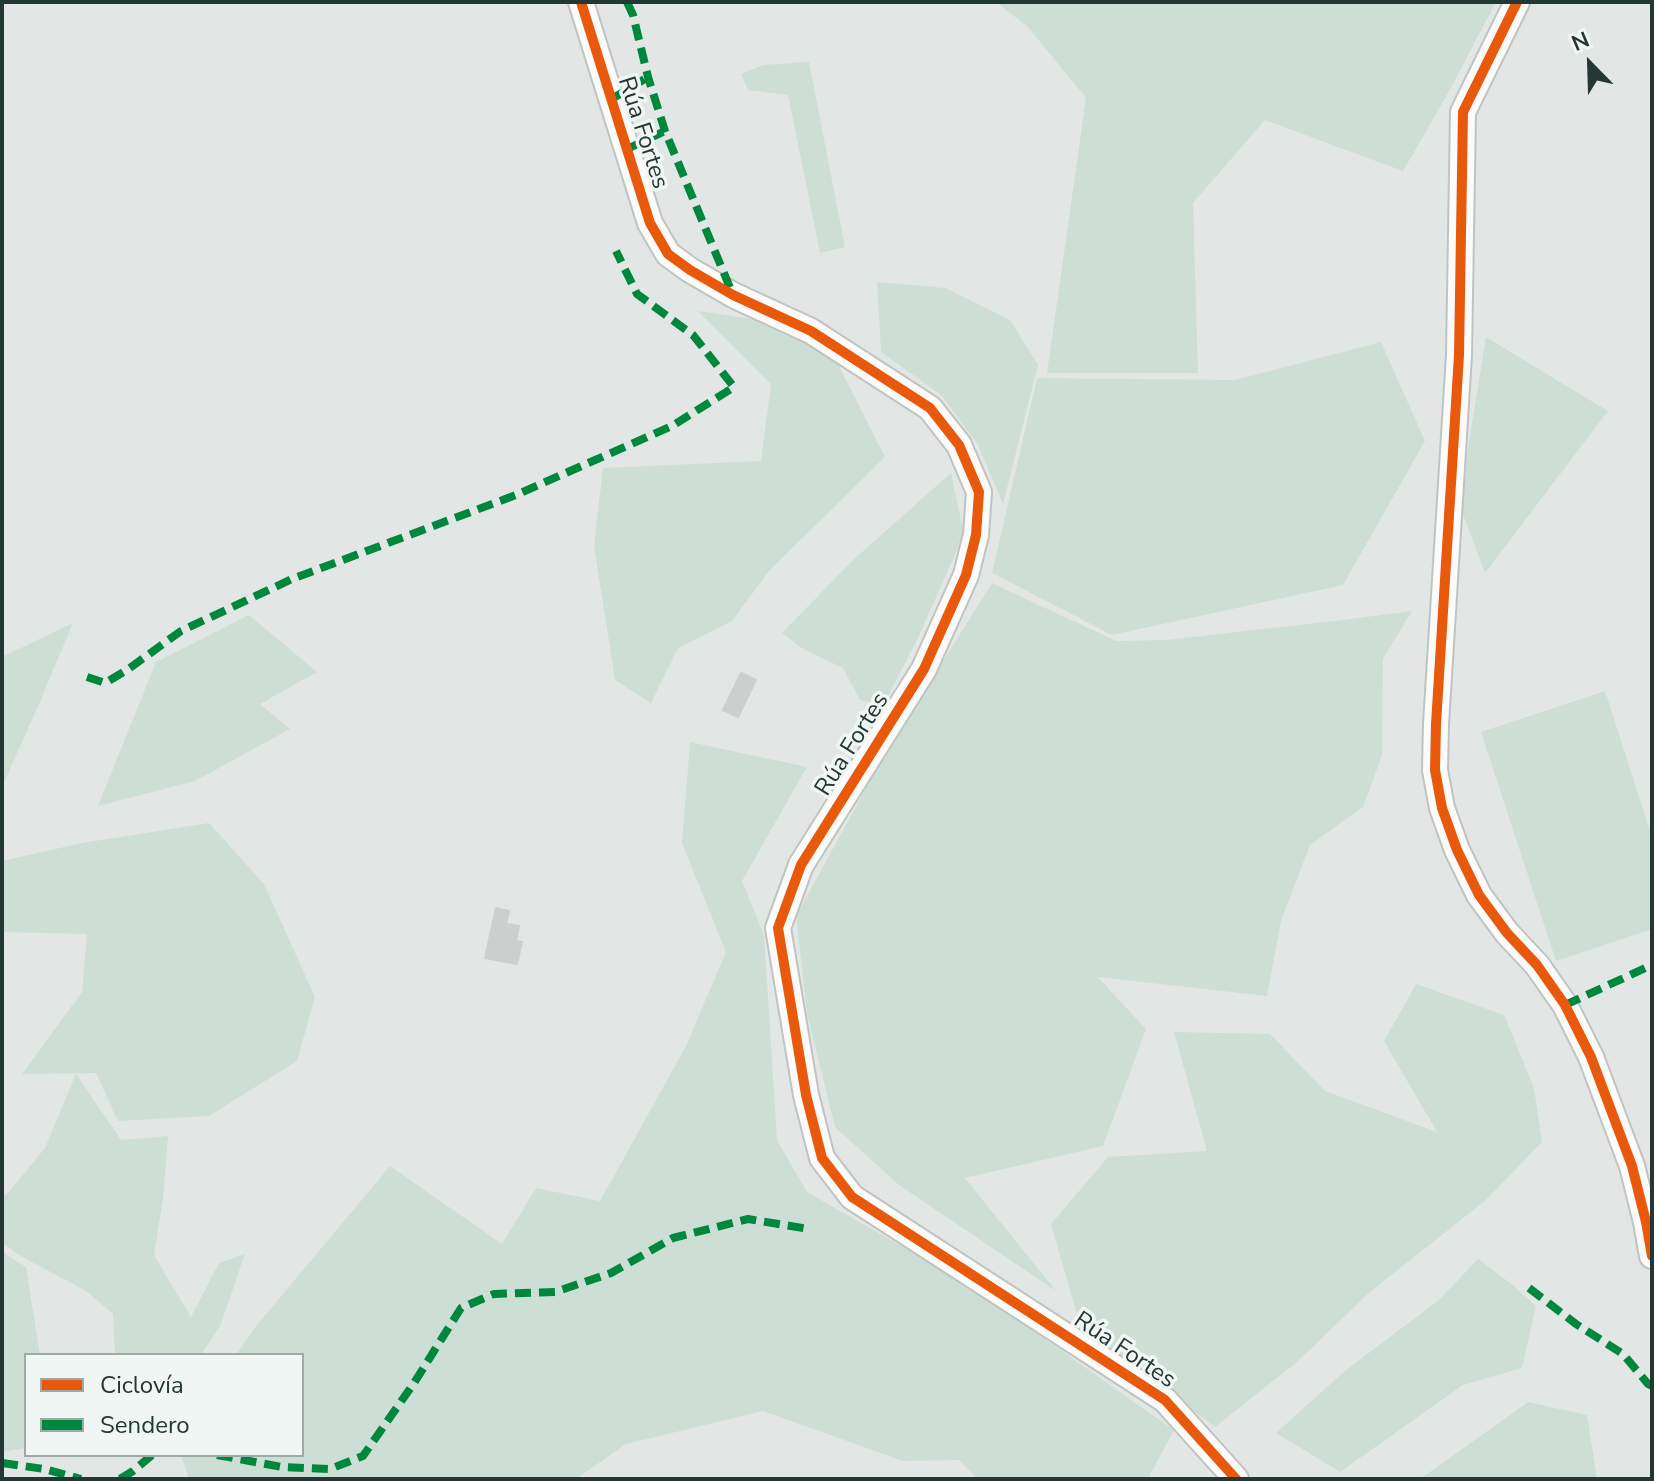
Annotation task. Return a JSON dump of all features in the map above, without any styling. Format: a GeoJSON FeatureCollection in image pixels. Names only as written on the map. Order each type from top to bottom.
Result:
{"type":"FeatureCollection","features":[{"type":"Feature","properties":{"kind":"street","name":"Rúa Fortes"},"geometry":{"type":"LineString","coordinates":[[581,2],[650,223],[668,254],[733,295],[811,331],[930,408],[959,445],[979,492],[976,535],[966,575],[924,669],[801,865],[778,928],[806,1095],[822,1158],[852,1197],[1165,1400],[1236,1479]]}},
{"type":"Feature","properties":{"kind":"street"},"geometry":{"type":"LineString","coordinates":[[1517,2],[1463,112],[1459,355],[1435,770],[1442,808],[1457,850],[1479,895],[1558,995],[1571,1014],[1591,1057],[1632,1166],[1652,1256]]}},
{"type":"Feature","properties":{"kind":"green space"},"geometry":{"type":"Polygon","coordinates":[[[996,2],[1496,2],[1403,171],[1265,120],[1193,203],[1198,373],[1047,373],[1086,98],[1028,27],[996,2]]]}},
{"type":"Feature","properties":{"kind":"green space"},"geometry":{"type":"Polygon","coordinates":[[[809,62],[845,247],[820,253],[788,95],[748,90],[741,74],[763,65],[809,62]]]}},
{"type":"Feature","properties":{"kind":"green space"},"geometry":{"type":"Polygon","coordinates":[[[877,282],[945,288],[1010,320],[1038,365],[1003,504],[978,445],[942,396],[881,352],[877,282]]]}},
{"type":"Feature","properties":{"kind":"green space"},"geometry":{"type":"Polygon","coordinates":[[[698,311],[760,320],[835,358],[885,457],[769,571],[732,621],[678,648],[651,703],[615,680],[594,546],[603,468],[761,461],[771,384],[698,311]]]}},
{"type":"Feature","properties":{"kind":"green space"},"geometry":{"type":"Polygon","coordinates":[[[1486,337],[1608,411],[1485,573],[1459,504],[1486,337]]]}},
{"type":"Feature","properties":{"kind":"green space"},"geometry":{"type":"Polygon","coordinates":[[[1381,342],[1425,441],[1343,585],[1112,635],[992,573],[1037,378],[1235,380],[1381,342]]]}},
{"type":"Feature","properties":{"kind":"green space"},"geometry":{"type":"Polygon","coordinates":[[[951,473],[964,534],[919,636],[883,706],[860,700],[843,668],[803,649],[782,633],[853,560],[951,473]]]}},
{"type":"Feature","properties":{"kind":"green space"},"geometry":{"type":"Polygon","coordinates":[[[992,583],[1116,641],[1166,640],[1412,611],[1383,659],[1382,755],[1363,807],[1310,845],[1281,921],[1267,996],[1098,977],[1146,1029],[1103,1146],[965,1178],[1056,1291],[899,1185],[835,1127],[807,1013],[796,916],[887,750],[992,583]]]}},
{"type":"Feature","properties":{"kind":"green space"},"geometry":{"type":"Polygon","coordinates":[[[249,615],[317,672],[260,704],[290,729],[195,781],[98,806],[156,662],[249,615]]]}},
{"type":"Feature","properties":{"kind":"green space"},"geometry":{"type":"Polygon","coordinates":[[[73,623],[39,704],[2,787],[2,657],[73,623]]]}},
{"type":"Feature","properties":{"kind":"green space"},"geometry":{"type":"Polygon","coordinates":[[[1605,691],[1652,837],[1652,929],[1556,961],[1481,732],[1605,691]]]}},
{"type":"Feature","properties":{"kind":"green space"},"geometry":{"type":"Polygon","coordinates":[[[690,742],[807,767],[742,881],[764,935],[777,1140],[807,1192],[967,1284],[1174,1430],[1148,1479],[978,1479],[959,1460],[903,1461],[763,1411],[626,1444],[576,1479],[189,1479],[182,1457],[304,1457],[304,1353],[237,1353],[257,1325],[390,1166],[502,1244],[536,1188],[600,1201],[686,1046],[726,952],[682,843],[690,742]]]}},
{"type":"Feature","properties":{"kind":"green space"},"geometry":{"type":"Polygon","coordinates":[[[209,823],[264,884],[315,997],[297,1061],[209,1116],[118,1121],[96,1073],[22,1074],[82,992],[87,934],[2,932],[2,861],[82,843],[209,823]]]}},
{"type":"Feature","properties":{"kind":"green space"},"geometry":{"type":"Polygon","coordinates":[[[1416,984],[1504,1015],[1534,1088],[1542,1142],[1486,1200],[1370,1292],[1297,1362],[1215,1427],[1080,1325],[1051,1224],[1108,1157],[1207,1151],[1174,1032],[1270,1034],[1325,1091],[1437,1132],[1384,1041],[1416,984]]]}},
{"type":"Feature","properties":{"kind":"green space"},"geometry":{"type":"Polygon","coordinates":[[[76,1074],[121,1140],[168,1136],[154,1255],[191,1317],[219,1263],[245,1254],[220,1326],[202,1353],[115,1353],[113,1314],[86,1291],[17,1254],[2,1242],[2,1196],[8,1193],[45,1148],[76,1074]]]}},
{"type":"Feature","properties":{"kind":"green space"},"geometry":{"type":"Polygon","coordinates":[[[2,1252],[26,1267],[40,1353],[24,1353],[24,1448],[2,1452],[2,1252]]]}},
{"type":"Feature","properties":{"kind":"green space"},"geometry":{"type":"Polygon","coordinates":[[[1478,1259],[1536,1306],[1522,1368],[1463,1385],[1340,1472],[1276,1433],[1346,1370],[1439,1300],[1478,1259]]]}},
{"type":"Feature","properties":{"kind":"green space"},"geometry":{"type":"Polygon","coordinates":[[[1528,1402],[1587,1415],[1597,1479],[1420,1479],[1528,1402]]]}},
{"type":"Feature","properties":{"kind":"building"},"geometry":{"type":"Polygon","coordinates":[[[741,673],[756,680],[738,717],[723,710],[741,673]]]}},
{"type":"Feature","properties":{"kind":"building"},"geometry":{"type":"Polygon","coordinates":[[[496,908],[509,911],[506,924],[519,926],[516,941],[522,942],[517,964],[485,958],[496,908]]]}},
{"type":"Feature","properties":{"kind":"marked path"},"geometry":{"type":"LineString","coordinates":[[627,2],[665,131],[733,295]]}},
{"type":"Feature","properties":{"kind":"marked path"},"geometry":{"type":"LineString","coordinates":[[610,100],[648,77]]}},
{"type":"Feature","properties":{"kind":"marked path"},"geometry":{"type":"LineString","coordinates":[[627,149],[665,131]]}},
{"type":"Feature","properties":{"kind":"marked path"},"geometry":{"type":"LineString","coordinates":[[87,677],[105,683],[181,631],[292,579],[516,495],[672,426],[734,387],[693,335],[637,294],[616,251]]}},
{"type":"Feature","properties":{"kind":"marked path"},"geometry":{"type":"LineString","coordinates":[[1565,1005],[1652,965]]}},
{"type":"Feature","properties":{"kind":"marked path"},"geometry":{"type":"LineString","coordinates":[[228,1457],[282,1467],[330,1469],[363,1456],[461,1308],[494,1294],[555,1292],[611,1273],[673,1238],[748,1219],[809,1229]]}},
{"type":"Feature","properties":{"kind":"marked path"},"geometry":{"type":"LineString","coordinates":[[1529,1288],[1576,1324],[1623,1354],[1652,1386]]}},
{"type":"Feature","properties":{"kind":"marked path"},"geometry":{"type":"LineString","coordinates":[[120,1479],[150,1457]]}},
{"type":"Feature","properties":{"kind":"marked path"},"geometry":{"type":"LineString","coordinates":[[2,1463],[44,1469],[81,1479]]}},
{"type":"Feature","properties":{"kind":"cycle path"},"geometry":{"type":"LineString","coordinates":[[581,2],[650,223],[668,254],[733,295],[811,331],[930,408],[959,445],[979,492],[976,535],[966,575],[924,669],[801,865],[778,928],[806,1095],[822,1158],[852,1197],[1165,1400],[1236,1479]]}},
{"type":"Feature","properties":{"kind":"cycle path"},"geometry":{"type":"LineString","coordinates":[[1517,2],[1463,112],[1459,355],[1435,770],[1442,808],[1457,850],[1479,895],[1507,933],[1537,965],[1565,1005],[1591,1057],[1632,1166],[1652,1256]]}}]}
